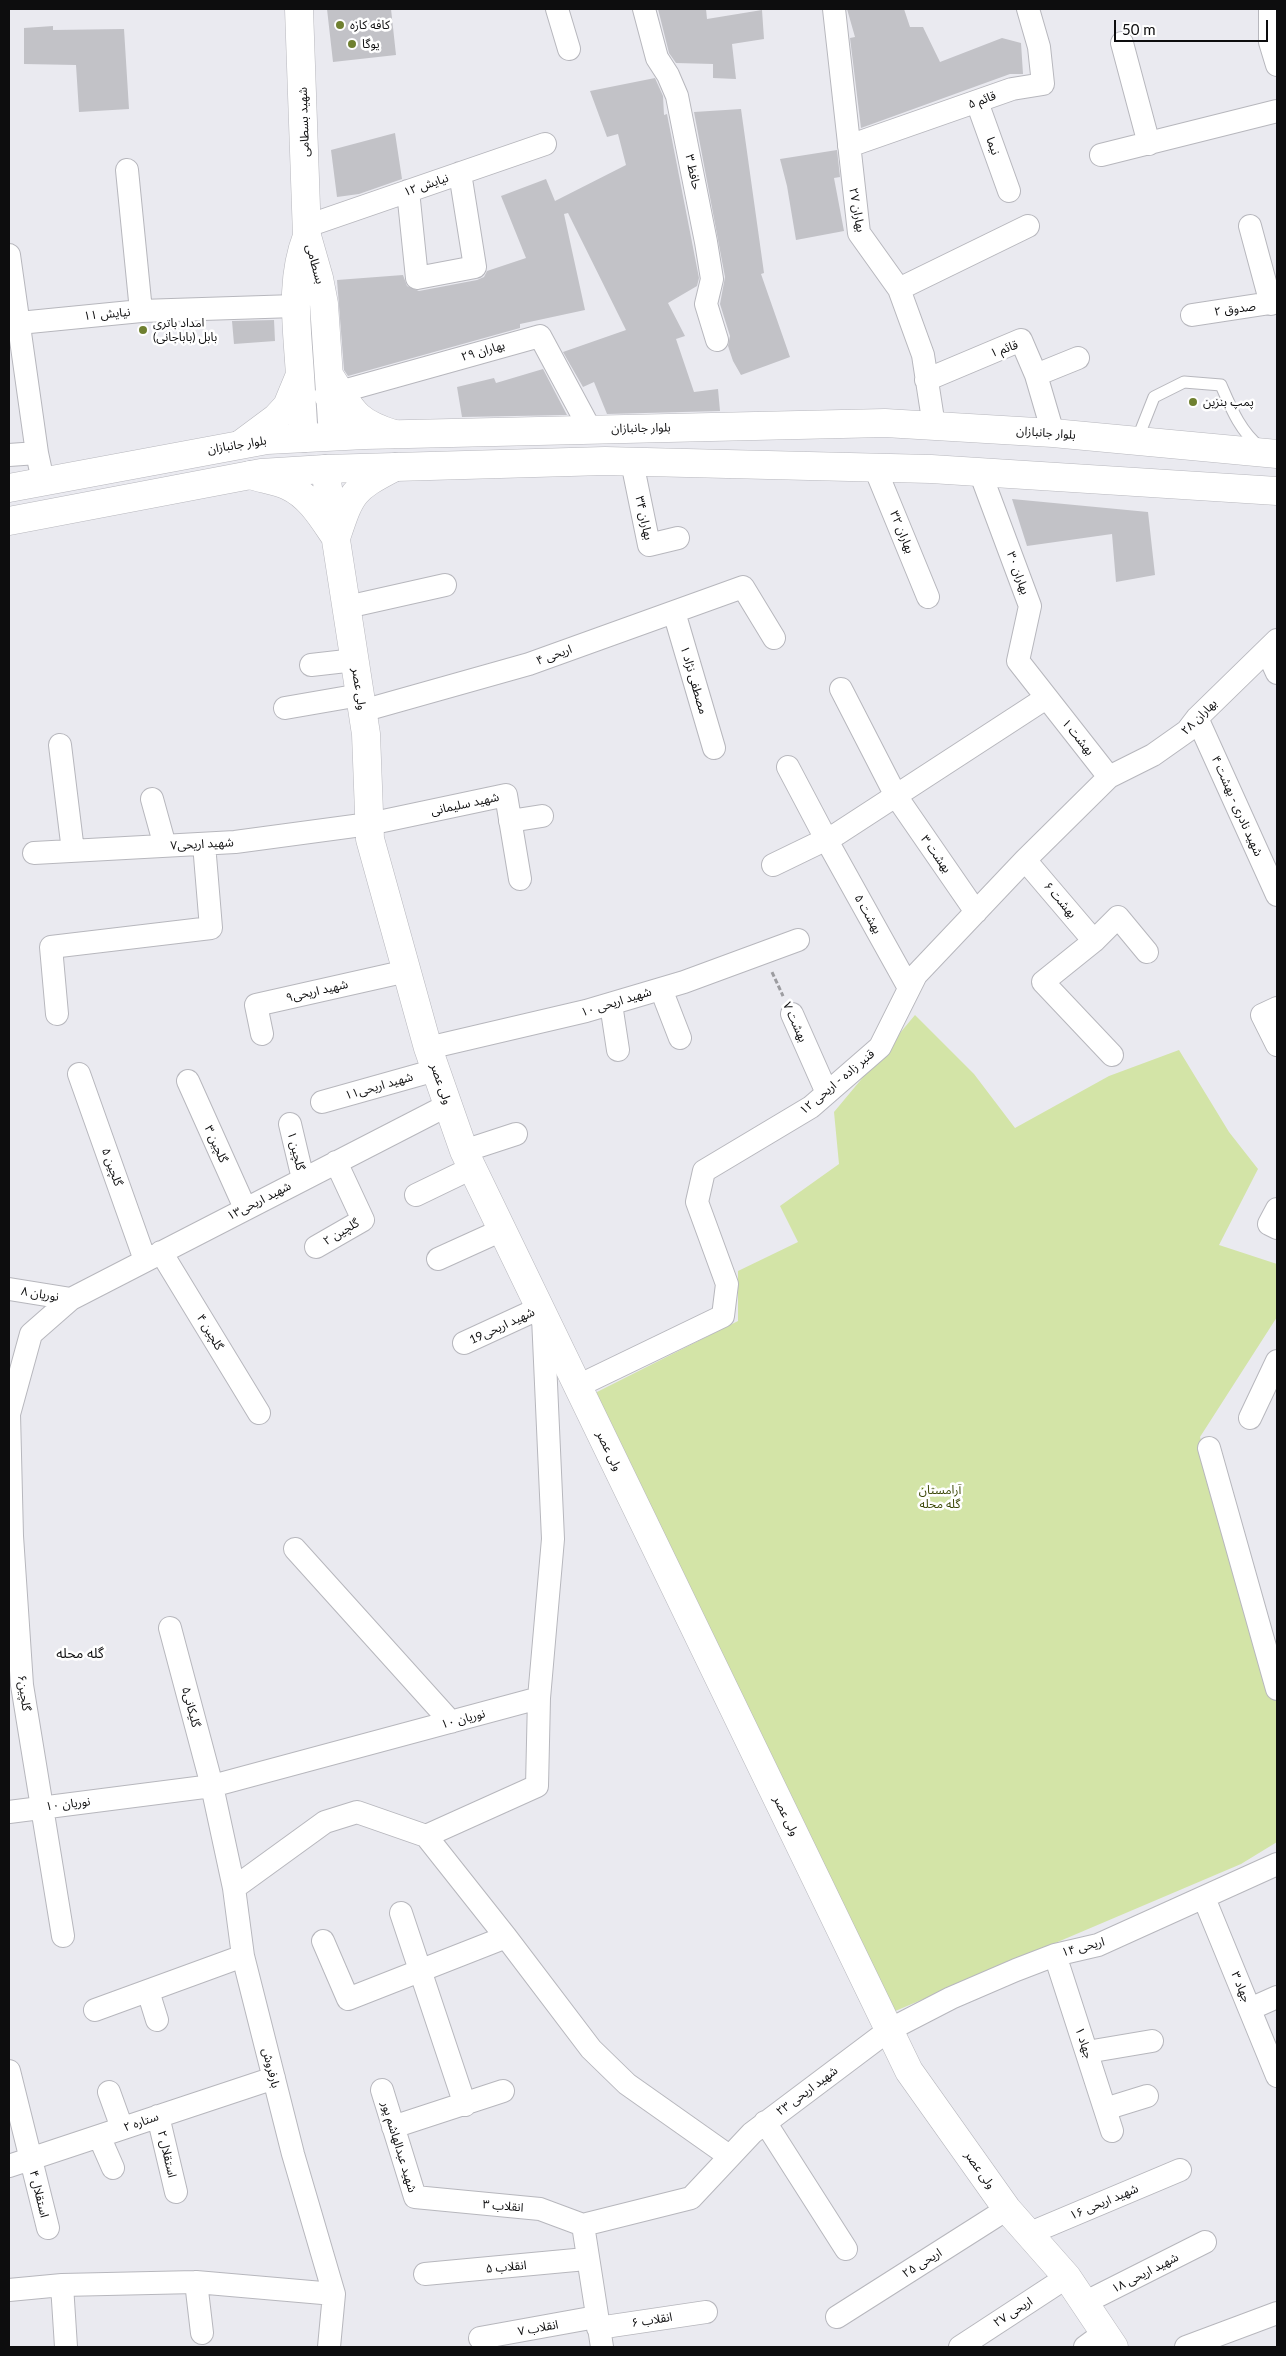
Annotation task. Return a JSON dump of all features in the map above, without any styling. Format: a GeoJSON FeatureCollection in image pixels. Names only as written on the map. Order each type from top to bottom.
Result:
{"type":"FeatureCollection","features":[{"type":"Feature","properties":{"kind":"main road","name":"شهید بسطامی"},"geometry":{"type":"LineString","coordinates":[[299,9],[307,231]]}},
{"type":"Feature","properties":{"kind":"main road","name":"بسطامی"},"geometry":{"type":"LineString","coordinates":[[304,438],[295,306],[299,256],[307,231]]}},
{"type":"Feature","properties":{"kind":"main road","name":"بسطامی"},"geometry":{"type":"LineString","coordinates":[[307,231],[324,304],[331,389],[332,436]]}},
{"type":"Feature","properties":{"kind":"main road"},"geometry":{"type":"LineString","coordinates":[[241,444],[276,418],[287,406],[300,376]]}},
{"type":"Feature","properties":{"kind":"main road"},"geometry":{"type":"LineString","coordinates":[[331,389],[357,417],[374,428],[394,434]]}},
{"type":"Feature","properties":{"kind":"main road","name":"بلوار جانبازان"},"geometry":{"type":"LineString","coordinates":[[9,488],[241,444],[332,436],[394,434],[885,424],[1053,433],[1274,454]]}},
{"type":"Feature","properties":{"kind":"main road"},"geometry":{"type":"LineString","coordinates":[[9,521],[250,475],[325,469],[395,467],[632,462],[875,468],[980,472],[1277,491]]}},
{"type":"Feature","properties":{"kind":"main road"},"geometry":{"type":"LineString","coordinates":[[336,538],[345,509],[354,493],[365,482],[395,467]]}},
{"type":"Feature","properties":{"kind":"main road","name":"ولی عصر"},"geometry":{"type":"LineString","coordinates":[[325,469],[366,734],[370,839],[432,1059],[468,1160],[909,2071],[1007,2209],[1066,2277],[1084,2303],[1101,2342]]}},
{"type":"Feature","properties":{"kind":"main road"},"geometry":{"type":"LineString","coordinates":[[250,475],[289,486],[304,496],[336,538]]}},
{"type":"Feature","properties":{"kind":"street"},"geometry":{"type":"LineString","coordinates":[[556,9],[569,49]]}},
{"type":"Feature","properties":{"kind":"street","name":"حافظ ۳"},"geometry":{"type":"LineString","coordinates":[[644,9],[657,58],[678,96],[712,279],[706,304],[717,340]]}},
{"type":"Feature","properties":{"kind":"street","name":"بهاران ۲۷"},"geometry":{"type":"LineString","coordinates":[[834,9],[859,234],[899,289],[923,356],[934,426]]}},
{"type":"Feature","properties":{"kind":"street","name":"قائم ۵"},"geometry":{"type":"LineString","coordinates":[[849,146],[1012,89],[1044,84],[1039,47],[1028,9]]}},
{"type":"Feature","properties":{"kind":"street"},"geometry":{"type":"LineString","coordinates":[[1270,9],[1270,42],[1277,65]]}},
{"type":"Feature","properties":{"kind":"street"},"geometry":{"type":"LineString","coordinates":[[1122,43],[1149,144]]}},
{"type":"Feature","properties":{"kind":"street","name":"نیما"},"geometry":{"type":"LineString","coordinates":[[977,102],[1009,191]]}},
{"type":"Feature","properties":{"kind":"street"},"geometry":{"type":"LineString","coordinates":[[1102,155],[1277,112]]}},
{"type":"Feature","properties":{"kind":"street","name":"نیایش ۱۲"},"geometry":{"type":"LineString","coordinates":[[307,231],[408,191],[544,144]]}},
{"type":"Feature","properties":{"kind":"street"},"geometry":{"type":"LineString","coordinates":[[128,170],[141,311]]}},
{"type":"Feature","properties":{"kind":"street"},"geometry":{"type":"LineString","coordinates":[[408,191],[417,278],[475,267],[460,173]]}},
{"type":"Feature","properties":{"kind":"street"},"geometry":{"type":"LineString","coordinates":[[899,289],[1028,226]]}},
{"type":"Feature","properties":{"kind":"street"},"geometry":{"type":"LineString","coordinates":[[1250,226],[1274,303]]}},
{"type":"Feature","properties":{"kind":"street"},"geometry":{"type":"LineString","coordinates":[[9,255],[13,323],[44,481]]}},
{"type":"Feature","properties":{"kind":"street","name":"صدوق ۲"},"geometry":{"type":"LineString","coordinates":[[1192,315],[1274,303]]}},
{"type":"Feature","properties":{"kind":"street","name":"نیایش ۱۱"},"geometry":{"type":"LineString","coordinates":[[13,323],[141,311],[295,306]]}},
{"type":"Feature","properties":{"kind":"street","name":"بهاران ۲۹"},"geometry":{"type":"LineString","coordinates":[[331,389],[540,336],[590,429]]}},
{"type":"Feature","properties":{"kind":"street","name":"قائم ۱"},"geometry":{"type":"LineString","coordinates":[[926,380],[1021,340],[1036,375],[1053,433]]}},
{"type":"Feature","properties":{"kind":"street"},"geometry":{"type":"LineString","coordinates":[[1036,375],[1078,358]]}},
{"type":"Feature","properties":{"kind":"street"},"geometry":{"type":"LineString","coordinates":[[9,456],[37,453]]}},
{"type":"Feature","properties":{"kind":"street","name":"بهاران ۳۴"},"geometry":{"type":"LineString","coordinates":[[632,462],[649,545],[678,538]]}},
{"type":"Feature","properties":{"kind":"street","name":"بهاران ۳۲"},"geometry":{"type":"LineString","coordinates":[[875,468],[928,597]]}},
{"type":"Feature","properties":{"kind":"street","name":"بهاران ۳۰"},"geometry":{"type":"LineString","coordinates":[[980,472],[1030,606],[1018,661],[1046,698]]}},
{"type":"Feature","properties":{"kind":"street"},"geometry":{"type":"LineString","coordinates":[[347,607],[444,585]]}},
{"type":"Feature","properties":{"kind":"street","name":"اریحی ۴"},"geometry":{"type":"LineString","coordinates":[[285,708],[361,703],[529,664],[743,587],[774,638]]}},
{"type":"Feature","properties":{"kind":"street","name":"مصطفی نژاد ۱"},"geometry":{"type":"LineString","coordinates":[[674,612],[714,748]]}},
{"type":"Feature","properties":{"kind":"street"},"geometry":{"type":"LineString","coordinates":[[1272,645],[1277,673]]}},
{"type":"Feature","properties":{"kind":"street","name":"بهاران ۲۸"},"geometry":{"type":"LineString","coordinates":[[1109,777],[1154,755],[1187,731],[1197,718],[1272,645]]}},
{"type":"Feature","properties":{"kind":"street"},"geometry":{"type":"LineString","coordinates":[[311,665],[354,660]]}},
{"type":"Feature","properties":{"kind":"street","name":"بهشت ۳"},"geometry":{"type":"LineString","coordinates":[[841,689],[896,796],[976,912]]}},
{"type":"Feature","properties":{"kind":"street"},"geometry":{"type":"LineString","coordinates":[[773,865],[826,839],[896,796],[1046,698]]}},
{"type":"Feature","properties":{"kind":"street","name":"بهشت ۱"},"geometry":{"type":"LineString","coordinates":[[1046,698],[1109,777]]}},
{"type":"Feature","properties":{"kind":"street","name":"شهید نادری - بهشت ۴"},"geometry":{"type":"LineString","coordinates":[[1197,718],[1277,895]]}},
{"type":"Feature","properties":{"kind":"street"},"geometry":{"type":"LineString","coordinates":[[60,745],[73,851]]}},
{"type":"Feature","properties":{"kind":"street","name":"بهشت ۵"},"geometry":{"type":"LineString","coordinates":[[788,767],[909,988]]}},
{"type":"Feature","properties":{"kind":"street","name":"قنبر زاده - اریحی ۱۲"},"geometry":{"type":"LineString","coordinates":[[578,1386],[723,1316],[727,1284],[697,1202],[704,1171],[811,1107],[880,1047],[916,975],[1026,860],[1109,777]]}},
{"type":"Feature","properties":{"kind":"street","name":"شهید سلیمانی"},"geometry":{"type":"LineString","coordinates":[[369,824],[506,795],[520,879]]}},
{"type":"Feature","properties":{"kind":"street"},"geometry":{"type":"LineString","coordinates":[[152,799],[165,846]]}},
{"type":"Feature","properties":{"kind":"street"},"geometry":{"type":"LineString","coordinates":[[510,821],[542,816]]}},
{"type":"Feature","properties":{"kind":"street","name":"شهید اریحی۷"},"geometry":{"type":"LineString","coordinates":[[34,853],[235,842],[369,824]]}},
{"type":"Feature","properties":{"kind":"street"},"geometry":{"type":"LineString","coordinates":[[57,1014],[51,947],[211,928],[204,844]]}},
{"type":"Feature","properties":{"kind":"street","name":"بهشت ۶"},"geometry":{"type":"LineString","coordinates":[[1026,860],[1094,941]]}},
{"type":"Feature","properties":{"kind":"street"},"geometry":{"type":"LineString","coordinates":[[1112,1054],[1043,982],[1094,941],[1118,917],[1147,952]]}},
{"type":"Feature","properties":{"kind":"street","name":"شهید اریحی ۱۰"},"geometry":{"type":"LineString","coordinates":[[432,1059],[520,1028],[661,989],[798,940]]}},
{"type":"Feature","properties":{"kind":"street","name":"شهید اریحی۹"},"geometry":{"type":"LineString","coordinates":[[262,1034],[256,1005],[407,971]]}},
{"type":"Feature","properties":{"kind":"street"},"geometry":{"type":"LineString","coordinates":[[661,989],[680,1038]]}},
{"type":"Feature","properties":{"kind":"street"},"geometry":{"type":"LineString","coordinates":[[611,1004],[618,1050]]}},
{"type":"Feature","properties":{"kind":"street"},"geometry":{"type":"LineString","coordinates":[[1277,1008],[1262,1015],[1277,1045]]}},
{"type":"Feature","properties":{"kind":"street","name":"بهشت ۷"},"geometry":{"type":"LineString","coordinates":[[792,1014],[827,1093]]}},
{"type":"Feature","properties":{"kind":"street","name":"شهید اریحی۱۱"},"geometry":{"type":"LineString","coordinates":[[322,1102],[432,1059]]}},
{"type":"Feature","properties":{"kind":"street","name":"گلچین ۵"},"geometry":{"type":"LineString","coordinates":[[79,1074],[153,1256]]}},
{"type":"Feature","properties":{"kind":"street","name":"گلچین ۳"},"geometry":{"type":"LineString","coordinates":[[188,1081],[245,1208]]}},
{"type":"Feature","properties":{"kind":"street","name":"شهید اریحی۱۳"},"geometry":{"type":"LineString","coordinates":[[71,1299],[448,1105]]}},
{"type":"Feature","properties":{"kind":"street","name":"گلچین ۱"},"geometry":{"type":"LineString","coordinates":[[290,1124],[303,1178]]}},
{"type":"Feature","properties":{"kind":"street"},"geometry":{"type":"LineString","coordinates":[[416,1195],[468,1160],[516,1134]]}},
{"type":"Feature","properties":{"kind":"street","name":"گلچین ۲"},"geometry":{"type":"LineString","coordinates":[[316,1247],[363,1220],[336,1162]]}},
{"type":"Feature","properties":{"kind":"street"},"geometry":{"type":"LineString","coordinates":[[1277,1209],[1269,1224],[1277,1228]]}},
{"type":"Feature","properties":{"kind":"street"},"geometry":{"type":"LineString","coordinates":[[438,1259],[502,1230]]}},
{"type":"Feature","properties":{"kind":"street","name":"گلچین ۴"},"geometry":{"type":"LineString","coordinates":[[153,1256],[259,1413]]}},
{"type":"Feature","properties":{"kind":"street","name":"نوریان ۸"},"geometry":{"type":"LineString","coordinates":[[9,1289],[71,1299]]}},
{"type":"Feature","properties":{"kind":"street","name":"گلچین۶"},"geometry":{"type":"LineString","coordinates":[[63,1936],[22,1685],[12,1536],[9,1414],[31,1334],[71,1299]]}},
{"type":"Feature","properties":{"kind":"street"},"geometry":{"type":"LineString","coordinates":[[426,1836],[538,1786],[539,1698],[553,1539],[541,1311]]}},
{"type":"Feature","properties":{"kind":"street","name":"شهید اریحی19"},"geometry":{"type":"LineString","coordinates":[[464,1343],[541,1311]]}},
{"type":"Feature","properties":{"kind":"street"},"geometry":{"type":"LineString","coordinates":[[1250,1418],[1277,1361]]}},
{"type":"Feature","properties":{"kind":"street"},"geometry":{"type":"LineString","coordinates":[[1209,1448],[1277,1689]]}},
{"type":"Feature","properties":{"kind":"street"},"geometry":{"type":"LineString","coordinates":[[295,1549],[451,1722]]}},
{"type":"Feature","properties":{"kind":"street","name":"گلیکانی۵"},"geometry":{"type":"LineString","coordinates":[[170,1628],[212,1786]]}},
{"type":"Feature","properties":{"kind":"street","name":"نوریان ۱۰"},"geometry":{"type":"LineString","coordinates":[[9,1812],[212,1786],[539,1698]]}},
{"type":"Feature","properties":{"kind":"street","name":"بارفروش"},"geometry":{"type":"LineString","coordinates":[[212,1786],[234,1888],[244,1956],[293,2154],[334,2294],[330,2347]]}},
{"type":"Feature","properties":{"kind":"street"},"geometry":{"type":"LineString","coordinates":[[234,1888],[325,1822],[358,1812],[426,1836],[591,2049],[626,2084],[729,2156]]}},
{"type":"Feature","properties":{"kind":"street","name":"اریحی ۱۴"},"geometry":{"type":"LineString","coordinates":[[889,2030],[951,1998],[1055,1955],[1098,1945],[1277,1864]]}},
{"type":"Feature","properties":{"kind":"street","name":"جهاد ۳"},"geometry":{"type":"LineString","coordinates":[[1204,1898],[1277,2076]]}},
{"type":"Feature","properties":{"kind":"street"},"geometry":{"type":"LineString","coordinates":[[401,1913],[465,2105]]}},
{"type":"Feature","properties":{"kind":"street"},"geometry":{"type":"LineString","coordinates":[[322,1941],[348,1999],[506,1937]]}},
{"type":"Feature","properties":{"kind":"street","name":"جهاد ۱"},"geometry":{"type":"LineString","coordinates":[[1055,1955],[1112,2131]]}},
{"type":"Feature","properties":{"kind":"street"},"geometry":{"type":"LineString","coordinates":[[95,2010],[244,1956]]}},
{"type":"Feature","properties":{"kind":"street"},"geometry":{"type":"LineString","coordinates":[[148,1991],[157,2020]]}},
{"type":"Feature","properties":{"kind":"street"},"geometry":{"type":"LineString","coordinates":[[1250,2009],[1277,1997]]}},
{"type":"Feature","properties":{"kind":"street","name":"شهید اریحی ۲۳"},"geometry":{"type":"LineString","coordinates":[[583,2225],[691,2198],[752,2133],[889,2030]]}},
{"type":"Feature","properties":{"kind":"street"},"geometry":{"type":"LineString","coordinates":[[1086,2052],[1152,2041]]}},
{"type":"Feature","properties":{"kind":"street","name":"استقلال ۴"},"geometry":{"type":"LineString","coordinates":[[9,2071],[48,2228]]}},
{"type":"Feature","properties":{"kind":"street","name":"ستاره ۲"},"geometry":{"type":"LineString","coordinates":[[9,2166],[274,2078]]}},
{"type":"Feature","properties":{"kind":"street","name":"شهید عبدالهاشم پور"},"geometry":{"type":"LineString","coordinates":[[382,2090],[415,2197],[421,2199]]}},
{"type":"Feature","properties":{"kind":"street"},"geometry":{"type":"LineString","coordinates":[[393,2127],[503,2091]]}},
{"type":"Feature","properties":{"kind":"street"},"geometry":{"type":"LineString","coordinates":[[109,2092],[122,2128]]}},
{"type":"Feature","properties":{"kind":"street"},"geometry":{"type":"LineString","coordinates":[[1105,2109],[1147,2096]]}},
{"type":"Feature","properties":{"kind":"street","name":"استقلال ۲"},"geometry":{"type":"LineString","coordinates":[[158,2116],[176,2192]]}},
{"type":"Feature","properties":{"kind":"street"},"geometry":{"type":"LineString","coordinates":[[765,2122],[846,2249]]}},
{"type":"Feature","properties":{"kind":"street"},"geometry":{"type":"LineString","coordinates":[[99,2136],[113,2168]]}},
{"type":"Feature","properties":{"kind":"street","name":"شهید اریحی ۱۶"},"geometry":{"type":"LineString","coordinates":[[1028,2234],[1180,2170]]}},
{"type":"Feature","properties":{"kind":"street","name":"انقلاب ۳"},"geometry":{"type":"LineString","coordinates":[[421,2199],[540,2209],[583,2225]]}},
{"type":"Feature","properties":{"kind":"street","name":"اریحی ۲۵"},"geometry":{"type":"LineString","coordinates":[[838,2317],[1007,2209]]}},
{"type":"Feature","properties":{"kind":"street"},"geometry":{"type":"LineString","coordinates":[[583,2225],[586,2259],[599,2331]]}},
{"type":"Feature","properties":{"kind":"street","name":"شهید اریحی ۱۸"},"geometry":{"type":"LineString","coordinates":[[1084,2303],[1205,2242]]}},
{"type":"Feature","properties":{"kind":"street","name":"انقلاب ۵"},"geometry":{"type":"LineString","coordinates":[[426,2274],[586,2259]]}},
{"type":"Feature","properties":{"kind":"street","name":"اریحی ۲۷"},"geometry":{"type":"LineString","coordinates":[[960,2347],[1066,2277]]}},
{"type":"Feature","properties":{"kind":"street"},"geometry":{"type":"LineString","coordinates":[[9,2290],[62,2285],[196,2282],[334,2294]]}},
{"type":"Feature","properties":{"kind":"street"},"geometry":{"type":"LineString","coordinates":[[196,2282],[202,2333]]}},
{"type":"Feature","properties":{"kind":"street"},"geometry":{"type":"LineString","coordinates":[[62,2285],[66,2347]]}},
{"type":"Feature","properties":{"kind":"street","name":"انقلاب ۶"},"geometry":{"type":"LineString","coordinates":[[599,2331],[706,2312]]}},
{"type":"Feature","properties":{"kind":"street"},"geometry":{"type":"LineString","coordinates":[[1186,2347],[1277,2313]]}},
{"type":"Feature","properties":{"kind":"street","name":"انقلاب ۷"},"geometry":{"type":"LineString","coordinates":[[480,2338],[599,2331]]}},
{"type":"Feature","properties":{"kind":"lane"},"geometry":{"type":"LineString","coordinates":[[1137,440],[1154,397],[1184,382],[1221,385],[1235,418],[1252,440],[1274,454]]}},
{"type":"Feature","properties":{"kind":"path","name":"بهشت ۷"},"geometry":{"type":"LineString","coordinates":[[763,951],[792,1014]]}},
{"type":"Feature","properties":{"kind":"green space","name":"آرامستان گله محله"},"geometry":{"type":"Polygon","coordinates":[[[915,1015],[974,1074],[1015,1128],[1109,1076],[1179,1050],[1229,1132],[1258,1169],[1219,1245],[1277,1264],[1277,1317],[1200,1437],[1277,1683],[1277,1842],[1241,1864],[893,2012],[595,1393],[738,1321],[738,1271],[798,1242],[780,1206],[839,1164],[834,1112],[915,1015]]]}},
{"type":"Feature","properties":{"kind":"building"},"geometry":{"type":"Polygon","coordinates":[[[327,9],[391,9],[396,55],[333,62],[327,9]]]}},
{"type":"Feature","properties":{"kind":"building"},"geometry":{"type":"Polygon","coordinates":[[[658,9],[706,9],[707,19],[762,10],[764,39],[732,44],[736,79],[713,78],[713,64],[676,63],[669,53],[658,9]]]}},
{"type":"Feature","properties":{"kind":"building"},"geometry":{"type":"Polygon","coordinates":[[[847,9],[904,9],[910,27],[923,27],[940,62],[1002,38],[1021,43],[1023,74],[1010,74],[861,128],[850,38],[855,37],[847,9]]]}},
{"type":"Feature","properties":{"kind":"building"},"geometry":{"type":"Polygon","coordinates":[[[53,26],[53,30],[124,29],[129,109],[79,112],[76,65],[24,64],[24,28],[53,26]]]}},
{"type":"Feature","properties":{"kind":"building"},"geometry":{"type":"Polygon","coordinates":[[[655,78],[663,96],[664,115],[667,114],[699,278],[697,286],[668,303],[685,336],[676,339],[694,392],[718,389],[720,411],[607,414],[594,382],[583,387],[563,352],[626,330],[568,213],[564,214],[585,310],[520,324],[520,328],[348,376],[344,370],[337,280],[403,275],[407,286],[419,291],[477,280],[484,277],[487,271],[526,258],[501,196],[546,179],[555,201],[626,165],[618,134],[607,137],[590,91],[655,78]]]}},
{"type":"Feature","properties":{"kind":"building"},"geometry":{"type":"Polygon","coordinates":[[[741,109],[764,273],[761,274],[790,357],[741,375],[733,361],[728,346],[730,336],[720,304],[725,277],[694,112],[741,109]]]}},
{"type":"Feature","properties":{"kind":"building"},"geometry":{"type":"Polygon","coordinates":[[[395,133],[402,179],[359,194],[337,197],[331,150],[395,133]]]}},
{"type":"Feature","properties":{"kind":"building"},"geometry":{"type":"Polygon","coordinates":[[[837,150],[840,177],[834,178],[844,231],[796,240],[787,186],[780,159],[837,150]]]}},
{"type":"Feature","properties":{"kind":"building"},"geometry":{"type":"Polygon","coordinates":[[[274,320],[275,341],[234,344],[232,321],[274,320]]]}},
{"type":"Feature","properties":{"kind":"building"},"geometry":{"type":"Polygon","coordinates":[[[543,369],[567,415],[462,417],[457,387],[494,378],[496,383],[543,369]]]}},
{"type":"Feature","properties":{"kind":"building"},"geometry":{"type":"Polygon","coordinates":[[[1012,499],[1148,512],[1155,575],[1116,582],[1112,534],[1027,546],[1012,499]]]}},
{"type":"Feature","properties":{"kind":"place","name":"کافه کازه"},"geometry":{"type":"Point","coordinates":[340,25]}},
{"type":"Feature","properties":{"kind":"place","name":"یوگا"},"geometry":{"type":"Point","coordinates":[352,44]}},
{"type":"Feature","properties":{"kind":"place","name":"امداد باتری بابل (باباجانی)"},"geometry":{"type":"Point","coordinates":[143,330]}},
{"type":"Feature","properties":{"kind":"place","name":"پمپ بنزین"},"geometry":{"type":"Point","coordinates":[1193,402]}},
{"type":"Feature","properties":{"kind":"district","name":"گله محله"},"geometry":{"type":"Point","coordinates":[80,1653]}}]}
